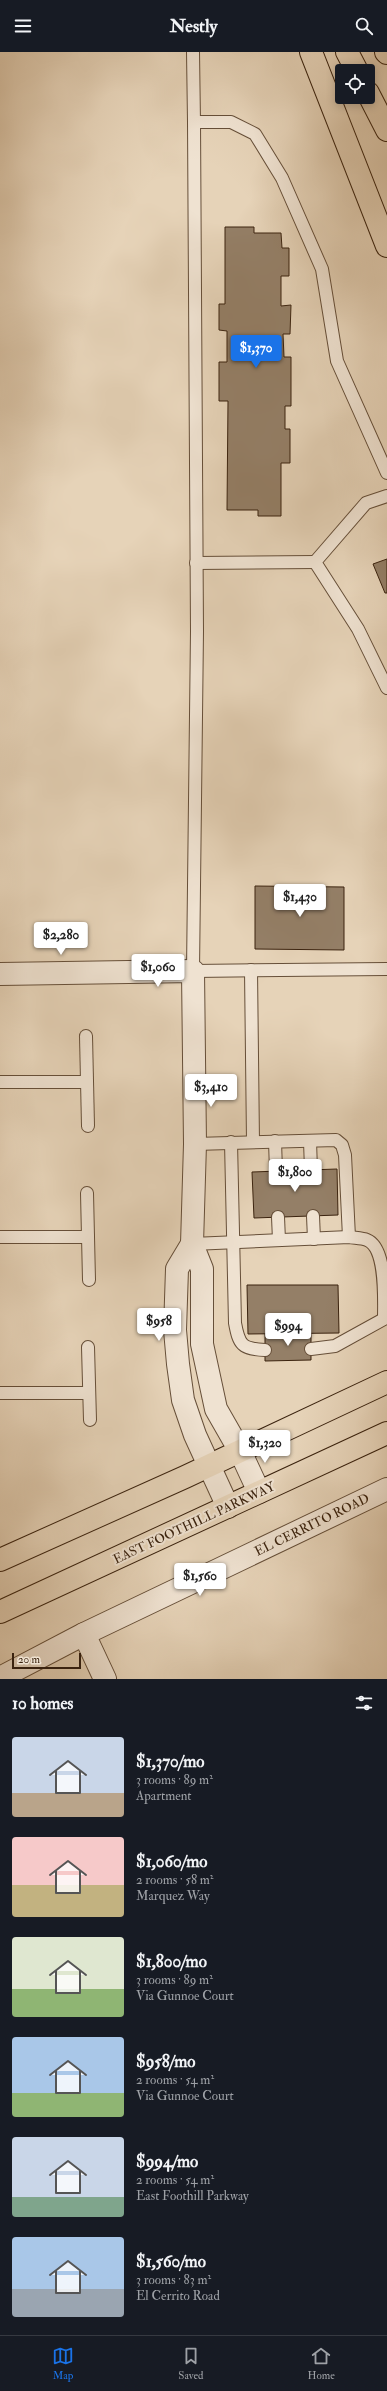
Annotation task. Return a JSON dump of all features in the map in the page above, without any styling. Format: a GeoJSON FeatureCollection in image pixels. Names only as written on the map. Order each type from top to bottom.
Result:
{"type":"FeatureCollection","features":[{"type":"Feature","properties":{"kind":"main road"},"geometry":{"type":"LineString","coordinates":[[311,52],[387,246]]}},
{"type":"Feature","properties":{"kind":"main road"},"geometry":{"type":"LineString","coordinates":[[347,52],[353,64]]}},
{"type":"Feature","properties":{"kind":"main road"},"geometry":{"type":"LineString","coordinates":[[374,104],[387,130]]}},
{"type":"Feature","properties":{"kind":"main road"},"geometry":{"type":"LineString","coordinates":[[0,1560],[210,1465],[387,1382]]}},
{"type":"Feature","properties":{"kind":"main road","name":"EAST FOOTHILL PARKWAY"},"geometry":{"type":"LineString","coordinates":[[0,1612],[387,1433]]}},
{"type":"Feature","properties":{"kind":"street"},"geometry":{"type":"LineString","coordinates":[[0,974],[193,970],[195,1144],[192,1244],[202,1269],[202,1344],[216,1409],[240,1451],[259,1492]]}},
{"type":"Feature","properties":{"kind":"street"},"geometry":{"type":"LineString","coordinates":[[192,1244],[177,1269],[175,1330],[184,1400],[195,1435],[228,1507]]}},
{"type":"Feature","properties":{"kind":"street","name":"EL CERRITO ROAD"},"geometry":{"type":"LineString","coordinates":[[0,1678],[84,1634],[387,1489]]}},
{"type":"Feature","properties":{"kind":"street"},"geometry":{"type":"LineString","coordinates":[[84,1634],[105,1679]]}},
{"type":"Feature","properties":{"kind":"lane"},"geometry":{"type":"LineString","coordinates":[[193,52],[196,563],[193,970],[387,969]]}},
{"type":"Feature","properties":{"kind":"lane"},"geometry":{"type":"LineString","coordinates":[[194,122],[231,122],[255,134],[282,178],[322,269],[337,361],[387,472]]}},
{"type":"Feature","properties":{"kind":"lane"},"geometry":{"type":"LineString","coordinates":[[196,563],[315,562],[366,503],[387,496]]}},
{"type":"Feature","properties":{"kind":"lane"},"geometry":{"type":"LineString","coordinates":[[315,562],[358,629],[387,688]]}},
{"type":"Feature","properties":{"kind":"lane"},"geometry":{"type":"LineString","coordinates":[[251,970],[253,1142]]}},
{"type":"Feature","properties":{"kind":"lane"},"geometry":{"type":"LineString","coordinates":[[86,1036],[88,1126]]}},
{"type":"Feature","properties":{"kind":"lane"},"geometry":{"type":"LineString","coordinates":[[0,1082],[86,1082]]}},
{"type":"Feature","properties":{"kind":"lane"},"geometry":{"type":"LineString","coordinates":[[195,1144],[336,1140],[342,1145],[345,1155],[349,1237]]}},
{"type":"Feature","properties":{"kind":"lane"},"geometry":{"type":"LineString","coordinates":[[275,1141],[276,1171]]}},
{"type":"Feature","properties":{"kind":"lane"},"geometry":{"type":"LineString","coordinates":[[310,1141],[311,1170]]}},
{"type":"Feature","properties":{"kind":"lane"},"geometry":{"type":"LineString","coordinates":[[231,1142],[235,1323],[238,1337],[243,1345],[247,1348],[265,1350]]}},
{"type":"Feature","properties":{"kind":"lane"},"geometry":{"type":"LineString","coordinates":[[87,1193],[89,1280]]}},
{"type":"Feature","properties":{"kind":"lane"},"geometry":{"type":"LineString","coordinates":[[314,1216],[314,1239]]}},
{"type":"Feature","properties":{"kind":"lane"},"geometry":{"type":"LineString","coordinates":[[278,1217],[278,1240]]}},
{"type":"Feature","properties":{"kind":"lane"},"geometry":{"type":"LineString","coordinates":[[0,1238],[88,1237]]}},
{"type":"Feature","properties":{"kind":"lane"},"geometry":{"type":"LineString","coordinates":[[192,1244],[349,1237],[368,1240],[377,1247],[383,1258],[384,1319],[335,1346],[311,1349]]}},
{"type":"Feature","properties":{"kind":"lane"},"geometry":{"type":"LineString","coordinates":[[88,1347],[90,1420]]}},
{"type":"Feature","properties":{"kind":"lane"},"geometry":{"type":"LineString","coordinates":[[0,1393],[89,1393]]}},
{"type":"Feature","properties":{"kind":"building"},"geometry":{"type":"Polygon","coordinates":[[[225,227],[254,227],[254,233],[281,233],[282,248],[289,248],[289,276],[281,276],[281,306],[291,305],[290,334],[283,334],[284,357],[291,357],[291,406],[285,406],[285,429],[290,429],[290,463],[281,463],[281,516],[258,516],[258,510],[227,510],[228,401],[219,401],[219,362],[227,362],[227,331],[219,330],[219,304],[225,304],[225,227]]]}},
{"type":"Feature","properties":{"kind":"building"},"geometry":{"type":"Polygon","coordinates":[[[387,559],[387,593],[385,593],[373,564],[387,559]]]}},
{"type":"Feature","properties":{"kind":"building"},"geometry":{"type":"Polygon","coordinates":[[[255,886],[344,887],[344,950],[255,949],[255,886]]]}},
{"type":"Feature","properties":{"kind":"building"},"geometry":{"type":"Polygon","coordinates":[[[337,1169],[338,1215],[254,1218],[252,1172],[337,1169]]]}},
{"type":"Feature","properties":{"kind":"building"},"geometry":{"type":"Polygon","coordinates":[[[247,1285],[338,1285],[339,1333],[248,1334],[247,1285]]]}},
{"type":"Feature","properties":{"kind":"building"},"geometry":{"type":"Polygon","coordinates":[[[265,1334],[311,1334],[311,1360],[265,1361],[265,1334]]]}}]}
